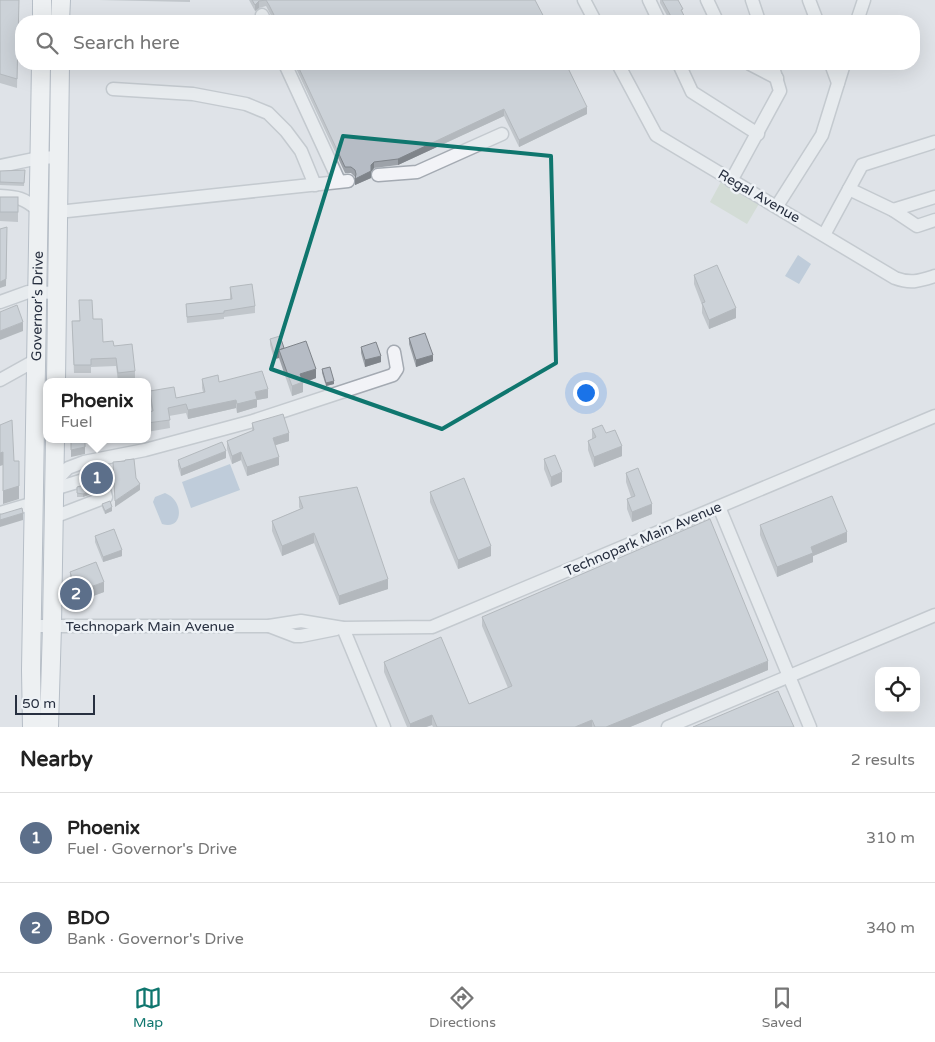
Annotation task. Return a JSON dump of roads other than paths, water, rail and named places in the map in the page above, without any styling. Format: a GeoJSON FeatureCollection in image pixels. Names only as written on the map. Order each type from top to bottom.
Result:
{"type":"FeatureCollection","features":[{"type":"Feature","properties":{"kind":"highway"},"geometry":{"type":"LineString","coordinates":[[42,0],[42,15]]}},
{"type":"Feature","properties":{"kind":"highway"},"geometry":{"type":"LineString","coordinates":[[60,15],[61,0]]}},
{"type":"Feature","properties":{"kind":"highway","name":"Governor's Drive"},"geometry":{"type":"LineString","coordinates":[[32,727],[41,70]]}},
{"type":"Feature","properties":{"kind":"highway","name":"Governor's Drive"},"geometry":{"type":"LineString","coordinates":[[56,378],[60,70]]}},
{"type":"Feature","properties":{"kind":"highway"},"geometry":{"type":"LineString","coordinates":[[49,727],[55,443]]}},
{"type":"Feature","properties":{"kind":"street"},"geometry":{"type":"LineString","coordinates":[[584,0],[592,15]]}},
{"type":"Feature","properties":{"kind":"street"},"geometry":{"type":"LineString","coordinates":[[649,0],[656,15]]}},
{"type":"Feature","properties":{"kind":"street"},"geometry":{"type":"LineString","coordinates":[[707,0],[714,15]]}},
{"type":"Feature","properties":{"kind":"street"},"geometry":{"type":"LineString","coordinates":[[752,0],[756,15]]}},
{"type":"Feature","properties":{"kind":"street"},"geometry":{"type":"LineString","coordinates":[[810,0],[815,15]]}},
{"type":"Feature","properties":{"kind":"street"},"geometry":{"type":"LineString","coordinates":[[859,15],[864,0]]}},
{"type":"Feature","properties":{"kind":"street"},"geometry":{"type":"LineString","coordinates":[[58,212],[344,181],[288,70]]}},
{"type":"Feature","properties":{"kind":"street","name":"Regal Avenue"},"geometry":{"type":"LineString","coordinates":[[621,70],[656,135],[894,278],[906,282],[917,282],[935,276]]}},
{"type":"Feature","properties":{"kind":"street"},"geometry":{"type":"LineString","coordinates":[[682,70],[692,92],[758,134]]}},
{"type":"Feature","properties":{"kind":"street"},"geometry":{"type":"LineString","coordinates":[[762,70],[777,78]]}},
{"type":"Feature","properties":{"kind":"street"},"geometry":{"type":"LineString","coordinates":[[731,181],[780,91],[774,70]]}},
{"type":"Feature","properties":{"kind":"street"},"geometry":{"type":"LineString","coordinates":[[833,70],[838,83]]}},
{"type":"Feature","properties":{"kind":"street"},"geometry":{"type":"LineString","coordinates":[[777,206],[822,135],[842,70]]}},
{"type":"Feature","properties":{"kind":"street"},"geometry":{"type":"LineString","coordinates":[[113,89],[193,94],[246,104],[268,113],[302,150],[315,184]]}},
{"type":"Feature","properties":{"kind":"street"},"geometry":{"type":"LineString","coordinates":[[40,135],[59,132]]}},
{"type":"Feature","properties":{"kind":"street"},"geometry":{"type":"LineString","coordinates":[[378,174],[418,172],[502,134]]}},
{"type":"Feature","properties":{"kind":"street"},"geometry":{"type":"LineString","coordinates":[[824,235],[862,165],[935,142]]}},
{"type":"Feature","properties":{"kind":"street"},"geometry":{"type":"LineString","coordinates":[[1,180],[19,180],[39,158],[59,157]]}},
{"type":"Feature","properties":{"kind":"street"},"geometry":{"type":"LineString","coordinates":[[1,180],[19,180]]}},
{"type":"Feature","properties":{"kind":"street"},"geometry":{"type":"LineString","coordinates":[[19,180],[29,202],[38,210]]}},
{"type":"Feature","properties":{"kind":"street"},"geometry":{"type":"LineString","coordinates":[[849,189],[893,210],[917,226],[935,220]]}},
{"type":"Feature","properties":{"kind":"street"},"geometry":{"type":"LineString","coordinates":[[893,210],[935,197]]}},
{"type":"Feature","properties":{"kind":"street"},"geometry":{"type":"LineString","coordinates":[[0,302],[28,292],[57,293]]}},
{"type":"Feature","properties":{"kind":"street"},"geometry":{"type":"LineString","coordinates":[[54,486],[68,468],[84,462],[145,450],[253,420],[393,375],[397,369],[394,352]]}},
{"type":"Feature","properties":{"kind":"street"},"geometry":{"type":"LineString","coordinates":[[0,380],[36,360]]}},
{"type":"Feature","properties":{"kind":"street","name":"Technopark Main Avenue"},"geometry":{"type":"LineString","coordinates":[[32,626],[269,626],[301,621],[343,628],[432,627],[935,416]]}},
{"type":"Feature","properties":{"kind":"street"},"geometry":{"type":"LineString","coordinates":[[54,486],[100,475],[106,497],[54,517]]}},
{"type":"Feature","properties":{"kind":"street"},"geometry":{"type":"LineString","coordinates":[[0,513],[34,503]]}},
{"type":"Feature","properties":{"kind":"street"},"geometry":{"type":"LineString","coordinates":[[718,507],[810,727]]}},
{"type":"Feature","properties":{"kind":"street"},"geometry":{"type":"LineString","coordinates":[[668,727],[935,616]]}},
{"type":"Feature","properties":{"kind":"street"},"geometry":{"type":"LineString","coordinates":[[343,628],[384,727]]}},
{"type":"Feature","properties":{"kind":"water"},"geometry":{"type":"Polygon","coordinates":[[[798,255],[811,264],[799,284],[785,276],[798,255]]]}},
{"type":"Feature","properties":{"kind":"water"},"geometry":{"type":"Polygon","coordinates":[[[230,464],[240,490],[191,508],[182,482],[230,464]]]}},
{"type":"Feature","properties":{"kind":"water"},"geometry":{"type":"Polygon","coordinates":[[[165,493],[176,502],[179,514],[174,523],[169,525],[162,524],[153,502],[155,497],[165,493]]]}},
{"type":"Feature","properties":{"kind":"place","name":"Phoenix"},"geometry":{"type":"Point","coordinates":[97,478]}},
{"type":"Feature","properties":{"kind":"place","name":"BDO"},"geometry":{"type":"Point","coordinates":[76,594]}}]}
